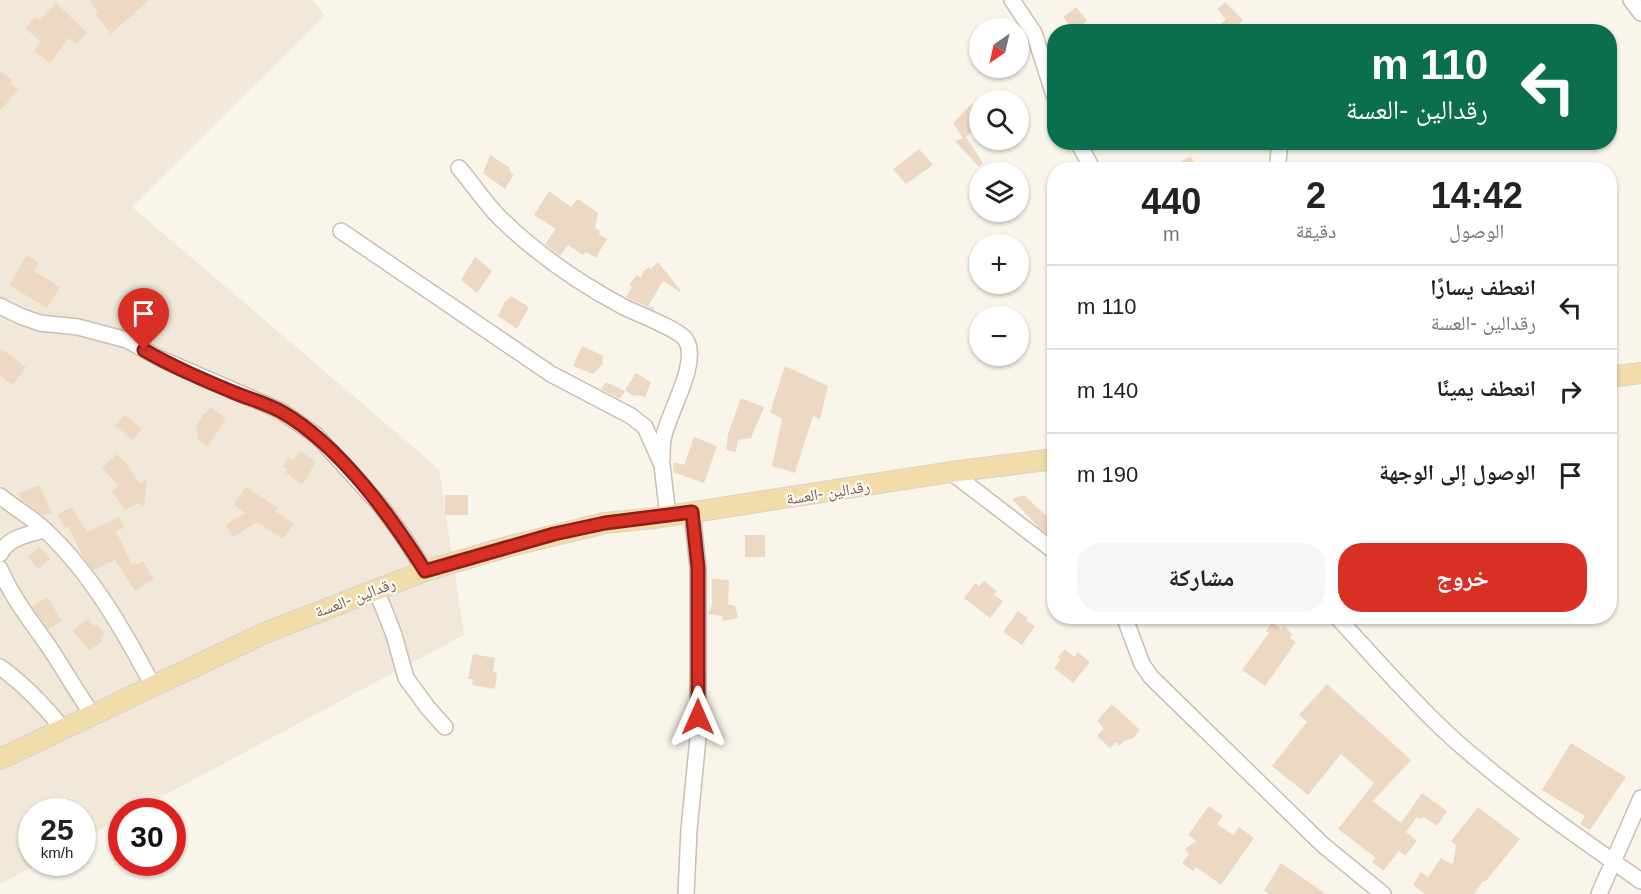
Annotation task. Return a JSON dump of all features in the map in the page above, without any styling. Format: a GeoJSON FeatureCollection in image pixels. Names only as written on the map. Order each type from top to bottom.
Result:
{"type":"FeatureCollection","features":[{"type":"Feature","properties":{"kind":"main road"},"geometry":{"type":"LineString","coordinates":[[1617,376],[1641,373]]}},
{"type":"Feature","properties":{"kind":"main road","name":"رقدالين -العسة"},"geometry":{"type":"LineString","coordinates":[[0,759],[267,632],[425,571],[554,534],[605,523],[668,516],[951,472],[1047,460]]}},
{"type":"Feature","properties":{"kind":"street"},"geometry":{"type":"LineString","coordinates":[[1012,0],[1034,33],[1047,73]]}},
{"type":"Feature","properties":{"kind":"street"},"geometry":{"type":"LineString","coordinates":[[1631,0],[1641,13]]}},
{"type":"Feature","properties":{"kind":"street"},"geometry":{"type":"LineString","coordinates":[[459,168],[498,216],[544,258],[580,283],[623,307],[676,331],[686,340],[690,357],[688,372],[677,396],[662,441],[662,465],[668,516]]}},
{"type":"Feature","properties":{"kind":"street"},"geometry":{"type":"LineString","coordinates":[[341,231],[551,374],[631,416],[645,427],[662,465]]}},
{"type":"Feature","properties":{"kind":"street"},"geometry":{"type":"LineString","coordinates":[[0,306],[40,323],[78,327],[127,340],[161,359],[280,411],[317,436],[380,505],[425,571]]}},
{"type":"Feature","properties":{"kind":"street"},"geometry":{"type":"LineString","coordinates":[[951,472],[1047,546]]}},
{"type":"Feature","properties":{"kind":"street"},"geometry":{"type":"LineString","coordinates":[[0,496],[45,530],[84,574],[126,636],[153,686]]}},
{"type":"Feature","properties":{"kind":"street"},"geometry":{"type":"LineString","coordinates":[[686,894],[689,830],[699,738],[698,568],[692,512]]}},
{"type":"Feature","properties":{"kind":"street"},"geometry":{"type":"LineString","coordinates":[[0,554],[3,546],[21,536],[45,530]]}},
{"type":"Feature","properties":{"kind":"street"},"geometry":{"type":"LineString","coordinates":[[0,569],[25,615],[48,645],[93,715]]}},
{"type":"Feature","properties":{"kind":"street"},"geometry":{"type":"LineString","coordinates":[[376,589],[394,635],[406,678],[445,727]]}},
{"type":"Feature","properties":{"kind":"street"},"geometry":{"type":"LineString","coordinates":[[1127,624],[1142,664],[1151,677],[1323,845],[1383,894]]}},
{"type":"Feature","properties":{"kind":"street"},"geometry":{"type":"LineString","coordinates":[[1344,624],[1449,734],[1536,806],[1641,881]]}},
{"type":"Feature","properties":{"kind":"street"},"geometry":{"type":"LineString","coordinates":[[0,667],[39,699],[63,729]]}},
{"type":"Feature","properties":{"kind":"street"},"geometry":{"type":"LineString","coordinates":[[1599,894],[1641,798]]}},
{"type":"Feature","properties":{"kind":"shaded area"},"geometry":{"type":"Polygon","coordinates":[[[0,0],[312,0],[325,15],[132,207],[439,469],[464,635],[159,798],[108,798],[108,825],[96,832],[96,798],[18,798],[18,874],[0,884],[0,0]]]}},
{"type":"Feature","properties":{"kind":"building"},"geometry":{"type":"Polygon","coordinates":[[[89,0],[149,0],[111,34],[96,15],[98,13],[89,0]]]}},
{"type":"Feature","properties":{"kind":"building"},"geometry":{"type":"Polygon","coordinates":[[[1225,2],[1243,20],[1239,24],[1221,24],[1226,19],[1217,9],[1225,2]]]}},
{"type":"Feature","properties":{"kind":"building"},"geometry":{"type":"Polygon","coordinates":[[[56,3],[87,33],[76,44],[69,38],[50,63],[34,51],[41,42],[25,28],[35,17],[39,20],[56,3]]]}},
{"type":"Feature","properties":{"kind":"building"},"geometry":{"type":"Polygon","coordinates":[[[1076,7],[1087,21],[1083,24],[1068,24],[1063,17],[1076,7]]]}},
{"type":"Feature","properties":{"kind":"building"},"geometry":{"type":"Polygon","coordinates":[[[0,70],[12,80],[10,83],[18,89],[0,111],[0,70]]]}},
{"type":"Feature","properties":{"kind":"building"},"geometry":{"type":"Polygon","coordinates":[[[969,106],[969,134],[966,137],[969,142],[969,150],[974,150],[982,162],[974,162],[955,141],[963,138],[953,123],[969,106]]]}},
{"type":"Feature","properties":{"kind":"building"},"geometry":{"type":"Polygon","coordinates":[[[919,149],[933,165],[906,184],[893,169],[919,149]]]}},
{"type":"Feature","properties":{"kind":"building"},"geometry":{"type":"Polygon","coordinates":[[[490,155],[510,168],[510,172],[514,174],[505,189],[483,173],[490,155]]]}},
{"type":"Feature","properties":{"kind":"building"},"geometry":{"type":"Polygon","coordinates":[[[1190,156],[1194,162],[1181,162],[1190,156]]]}},
{"type":"Feature","properties":{"kind":"building"},"geometry":{"type":"Polygon","coordinates":[[[549,191],[571,207],[578,199],[598,213],[595,228],[607,239],[596,258],[586,252],[583,255],[568,245],[560,256],[545,244],[556,229],[534,215],[549,191]]]}},
{"type":"Feature","properties":{"kind":"building"},"geometry":{"type":"Polygon","coordinates":[[[27,255],[39,263],[34,271],[60,287],[47,308],[9,285],[27,255]]]}},
{"type":"Feature","properties":{"kind":"building"},"geometry":{"type":"Polygon","coordinates":[[[475,257],[492,271],[477,293],[461,280],[475,257]]]}},
{"type":"Feature","properties":{"kind":"building"},"geometry":{"type":"Polygon","coordinates":[[[658,262],[681,291],[663,281],[648,306],[655,308],[654,310],[626,297],[632,287],[629,285],[637,275],[641,278],[643,272],[649,267],[651,269],[658,262]]]}},
{"type":"Feature","properties":{"kind":"building"},"geometry":{"type":"Polygon","coordinates":[[[511,296],[529,307],[517,329],[498,316],[504,303],[511,296]]]}},
{"type":"Feature","properties":{"kind":"building"},"geometry":{"type":"Polygon","coordinates":[[[582,346],[604,356],[603,364],[593,374],[573,366],[582,346]]]}},
{"type":"Feature","properties":{"kind":"building"},"geometry":{"type":"Polygon","coordinates":[[[0,348],[26,367],[13,385],[0,376],[0,348]]]}},
{"type":"Feature","properties":{"kind":"building"},"geometry":{"type":"Polygon","coordinates":[[[785,366],[828,386],[820,419],[813,416],[795,473],[772,466],[782,419],[770,412],[785,366]]]}},
{"type":"Feature","properties":{"kind":"building"},"geometry":{"type":"Polygon","coordinates":[[[636,373],[651,382],[645,397],[634,396],[625,390],[636,373]]]}},
{"type":"Feature","properties":{"kind":"building"},"geometry":{"type":"Polygon","coordinates":[[[606,382],[625,391],[620,399],[601,389],[606,382]]]}},
{"type":"Feature","properties":{"kind":"building"},"geometry":{"type":"Polygon","coordinates":[[[741,398],[764,407],[751,438],[738,440],[736,452],[726,450],[728,434],[741,398]]]}},
{"type":"Feature","properties":{"kind":"building"},"geometry":{"type":"Polygon","coordinates":[[[210,407],[226,418],[208,446],[196,438],[199,433],[195,430],[203,414],[205,415],[210,407]]]}},
{"type":"Feature","properties":{"kind":"building"},"geometry":{"type":"Polygon","coordinates":[[[125,415],[142,429],[132,440],[115,425],[125,415]]]}},
{"type":"Feature","properties":{"kind":"building"},"geometry":{"type":"Polygon","coordinates":[[[694,437],[717,446],[704,483],[673,472],[674,462],[684,465],[694,437]]]}},
{"type":"Feature","properties":{"kind":"building"},"geometry":{"type":"Polygon","coordinates":[[[300,451],[316,462],[302,485],[285,472],[288,469],[283,466],[289,457],[293,460],[300,451]]]}},
{"type":"Feature","properties":{"kind":"building"},"geometry":{"type":"Polygon","coordinates":[[[117,454],[127,464],[140,484],[147,480],[144,506],[138,503],[125,510],[112,491],[119,486],[102,468],[117,454]]]}},
{"type":"Feature","properties":{"kind":"building"},"geometry":{"type":"Polygon","coordinates":[[[39,485],[52,513],[42,515],[22,500],[19,493],[39,485]]]}},
{"type":"Feature","properties":{"kind":"building"},"geometry":{"type":"Polygon","coordinates":[[[246,487],[278,508],[275,511],[294,524],[283,539],[257,522],[233,537],[226,525],[245,513],[234,504],[246,487]]]}},
{"type":"Feature","properties":{"kind":"building"},"geometry":{"type":"Polygon","coordinates":[[[445,495],[468,495],[468,515],[445,515],[445,495]]]}},
{"type":"Feature","properties":{"kind":"building"},"geometry":{"type":"Polygon","coordinates":[[[1024,495],[1047,516],[1047,534],[1038,527],[1012,499],[1024,495]]]}},
{"type":"Feature","properties":{"kind":"building"},"geometry":{"type":"Polygon","coordinates":[[[71,507],[87,532],[119,517],[124,528],[116,531],[132,565],[143,561],[154,579],[135,591],[115,560],[93,570],[82,555],[68,526],[65,528],[57,515],[71,507]]]}},
{"type":"Feature","properties":{"kind":"building"},"geometry":{"type":"Polygon","coordinates":[[[745,535],[765,535],[765,557],[745,557],[745,535]]]}},
{"type":"Feature","properties":{"kind":"building"},"geometry":{"type":"Polygon","coordinates":[[[40,547],[50,559],[38,569],[28,557],[40,547]]]}},
{"type":"Feature","properties":{"kind":"building"},"geometry":{"type":"Polygon","coordinates":[[[712,579],[729,580],[728,604],[735,606],[738,618],[723,621],[722,616],[708,614],[712,605],[712,579]]]}},
{"type":"Feature","properties":{"kind":"building"},"geometry":{"type":"Polygon","coordinates":[[[984,581],[997,591],[994,595],[1003,601],[990,618],[964,598],[975,583],[979,586],[984,581]]]}},
{"type":"Feature","properties":{"kind":"building"},"geometry":{"type":"Polygon","coordinates":[[[47,597],[62,621],[48,629],[32,606],[47,597]]]}},
{"type":"Feature","properties":{"kind":"building"},"geometry":{"type":"Polygon","coordinates":[[[1018,611],[1035,626],[1022,645],[1003,632],[1018,611]]]}},
{"type":"Feature","properties":{"kind":"building"},"geometry":{"type":"Polygon","coordinates":[[[89,619],[94,626],[97,624],[104,634],[100,637],[103,641],[89,650],[72,630],[89,619]]]}},
{"type":"Feature","properties":{"kind":"building"},"geometry":{"type":"Polygon","coordinates":[[[1271,624],[1281,629],[1285,626],[1292,635],[1290,638],[1296,642],[1265,686],[1242,670],[1269,633],[1266,631],[1271,624]]]}},
{"type":"Feature","properties":{"kind":"building"},"geometry":{"type":"Polygon","coordinates":[[[1065,649],[1074,657],[1078,652],[1090,662],[1073,683],[1054,668],[1061,659],[1058,657],[1065,649]]]}},
{"type":"Feature","properties":{"kind":"building"},"geometry":{"type":"Polygon","coordinates":[[[473,654],[495,658],[493,672],[497,673],[495,689],[472,685],[473,679],[468,679],[473,654]]]}},
{"type":"Feature","properties":{"kind":"building"},"geometry":{"type":"Polygon","coordinates":[[[1327,684],[1411,760],[1373,801],[1401,823],[1422,793],[1447,811],[1437,826],[1424,817],[1421,819],[1417,817],[1406,832],[1417,841],[1405,856],[1399,851],[1383,871],[1372,862],[1376,858],[1338,829],[1374,783],[1341,754],[1308,795],[1272,766],[1307,722],[1299,715],[1327,684]]]}},
{"type":"Feature","properties":{"kind":"building"},"geometry":{"type":"Polygon","coordinates":[[[1112,704],[1140,730],[1133,738],[1124,741],[1119,746],[1116,742],[1110,748],[1097,736],[1104,728],[1097,721],[1112,704]]]}},
{"type":"Feature","properties":{"kind":"building"},"geometry":{"type":"Polygon","coordinates":[[[1571,743],[1626,777],[1590,830],[1580,824],[1585,816],[1542,790],[1571,743]]]}},
{"type":"Feature","properties":{"kind":"building"},"geometry":{"type":"Polygon","coordinates":[[[1209,806],[1223,816],[1217,824],[1233,835],[1239,827],[1254,838],[1221,885],[1196,867],[1193,871],[1182,863],[1189,854],[1185,849],[1196,841],[1188,835],[1209,806]]]}},
{"type":"Feature","properties":{"kind":"building"},"geometry":{"type":"Polygon","coordinates":[[[1478,807],[1520,839],[1474,894],[1425,894],[1413,885],[1421,872],[1428,877],[1441,858],[1453,865],[1456,845],[1451,841],[1478,807]]]}},
{"type":"Feature","properties":{"kind":"building"},"geometry":{"type":"Polygon","coordinates":[[[1281,863],[1326,894],[1269,894],[1264,891],[1281,863]]]}},
{"type":"Feature","properties":{"kind":"route"},"geometry":{"type":"LineString","coordinates":[[144,350],[232,392],[280,411],[317,436],[380,505],[425,571],[554,534],[605,523],[692,512],[698,568],[698,717]]}}]}
